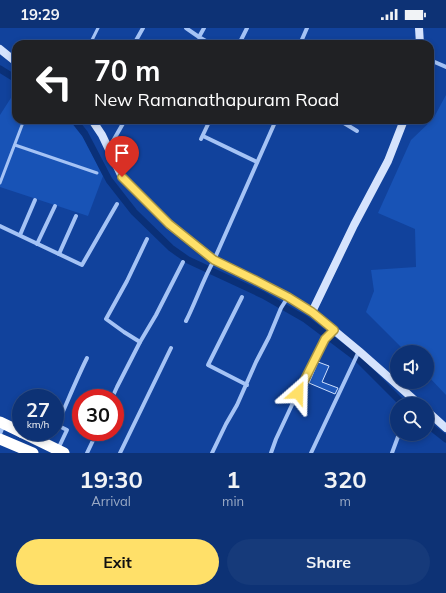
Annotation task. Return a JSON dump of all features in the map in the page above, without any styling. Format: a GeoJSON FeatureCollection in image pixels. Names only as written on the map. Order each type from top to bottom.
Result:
{"type":"FeatureCollection","features":[{"type":"Feature","properties":{"kind":"highway"},"geometry":{"type":"LineString","coordinates":[[1,427],[12,430]]}},
{"type":"Feature","properties":{"kind":"highway"},"geometry":{"type":"LineString","coordinates":[[0,439],[33,453]]}},
{"type":"Feature","properties":{"kind":"highway"},"geometry":{"type":"LineString","coordinates":[[39,441],[58,451]]}},
{"type":"Feature","properties":{"kind":"main road"},"geometry":{"type":"LineString","coordinates":[[419,28],[420,40]]}},
{"type":"Feature","properties":{"kind":"main road"},"geometry":{"type":"LineString","coordinates":[[0,49],[12,59]]}},
{"type":"Feature","properties":{"kind":"main road"},"geometry":{"type":"LineString","coordinates":[[95,124],[102,135],[122,177],[169,224],[212,263],[255,280],[286,300],[312,312],[332,332],[409,397]]}},
{"type":"Feature","properties":{"kind":"main road"},"geometry":{"type":"LineString","coordinates":[[312,312],[354,225],[388,161],[402,124]]}},
{"type":"Feature","properties":{"kind":"main road"},"geometry":{"type":"LineString","coordinates":[[434,417],[446,428]]}},
{"type":"Feature","properties":{"kind":"street"},"geometry":{"type":"LineString","coordinates":[[136,40],[143,28]]}},
{"type":"Feature","properties":{"kind":"street"},"geometry":{"type":"LineString","coordinates":[[186,28],[204,40]]}},
{"type":"Feature","properties":{"kind":"street"},"geometry":{"type":"LineString","coordinates":[[199,37],[204,28]]}},
{"type":"Feature","properties":{"kind":"street"},"geometry":{"type":"LineString","coordinates":[[241,40],[247,28]]}},
{"type":"Feature","properties":{"kind":"street"},"geometry":{"type":"LineString","coordinates":[[302,40],[307,28]]}},
{"type":"Feature","properties":{"kind":"street"},"geometry":{"type":"LineString","coordinates":[[434,62],[446,67]]}},
{"type":"Feature","properties":{"kind":"street"},"geometry":{"type":"LineString","coordinates":[[109,149],[123,124]]}},
{"type":"Feature","properties":{"kind":"street"},"geometry":{"type":"LineString","coordinates":[[208,124],[202,137],[257,162]]}},
{"type":"Feature","properties":{"kind":"street"},"geometry":{"type":"LineString","coordinates":[[186,321],[274,124]]}},
{"type":"Feature","properties":{"kind":"street"},"geometry":{"type":"LineString","coordinates":[[346,124],[357,131]]}},
{"type":"Feature","properties":{"kind":"street"},"geometry":{"type":"LineString","coordinates":[[20,235],[35,200]]}},
{"type":"Feature","properties":{"kind":"street"},"geometry":{"type":"LineString","coordinates":[[0,226],[82,265],[117,204]]}},
{"type":"Feature","properties":{"kind":"street"},"geometry":{"type":"LineString","coordinates":[[37,244],[55,206]]}},
{"type":"Feature","properties":{"kind":"street"},"geometry":{"type":"LineString","coordinates":[[59,254],[76,216]]}},
{"type":"Feature","properties":{"kind":"street"},"geometry":{"type":"LineString","coordinates":[[140,342],[106,319],[127,281],[147,239]]}},
{"type":"Feature","properties":{"kind":"street"},"geometry":{"type":"LineString","coordinates":[[116,389],[183,262]]}},
{"type":"Feature","properties":{"kind":"street"},"geometry":{"type":"LineString","coordinates":[[242,297],[208,365],[247,385]]}},
{"type":"Feature","properties":{"kind":"street"},"geometry":{"type":"LineString","coordinates":[[212,453],[247,385],[256,362],[286,300]]}},
{"type":"Feature","properties":{"kind":"street"},"geometry":{"type":"LineString","coordinates":[[271,453],[276,439],[325,339]]}},
{"type":"Feature","properties":{"kind":"street"},"geometry":{"type":"LineString","coordinates":[[120,453],[170,348]]}},
{"type":"Feature","properties":{"kind":"street"},"geometry":{"type":"LineString","coordinates":[[311,453],[358,354]]}},
{"type":"Feature","properties":{"kind":"street"},"geometry":{"type":"LineString","coordinates":[[58,451],[67,430],[57,425],[87,358]]}},
{"type":"Feature","properties":{"kind":"street"},"geometry":{"type":"LineString","coordinates":[[87,453],[93,441]]}},
{"type":"Feature","properties":{"kind":"street"},"geometry":{"type":"LineString","coordinates":[[392,453],[396,441]]}},
{"type":"Feature","properties":{"kind":"lane"},"geometry":{"type":"LineString","coordinates":[[92,40],[98,28]]}},
{"type":"Feature","properties":{"kind":"lane"},"geometry":{"type":"LineString","coordinates":[[0,183],[23,124]]}},
{"type":"Feature","properties":{"kind":"lane"},"geometry":{"type":"LineString","coordinates":[[15,145],[97,173]]}},
{"type":"Feature","properties":{"kind":"lane"},"geometry":{"type":"LineString","coordinates":[[325,339],[332,332]]}},
{"type":"Feature","properties":{"kind":"shaded area"},"geometry":{"type":"Polygon","coordinates":[[[446,95],[446,395],[434,382],[434,345],[399,345],[366,312],[374,291],[371,270],[416,267],[415,229],[378,213],[411,140],[428,124],[434,124],[434,117],[446,95]]]}},
{"type":"Feature","properties":{"kind":"shaded area"},"geometry":{"type":"Polygon","coordinates":[[[12,96],[12,124],[73,124],[79,130],[103,176],[88,216],[0,187],[0,115],[12,96]]]}},
{"type":"Feature","properties":{"kind":"building"},"geometry":{"type":"Polygon","coordinates":[[[318,362],[329,366],[322,382],[338,388],[335,394],[309,383],[318,362]]]}},
{"type":"Feature","properties":{"kind":"waterway"},"geometry":{"type":"LineString","coordinates":[[0,69],[12,76]]}},
{"type":"Feature","properties":{"kind":"waterway"},"geometry":{"type":"LineString","coordinates":[[77,124],[85,134],[109,180],[134,212],[171,248],[188,260],[263,295],[305,319],[358,359],[396,397]]}},
{"type":"Feature","properties":{"kind":"waterway"},"geometry":{"type":"LineString","coordinates":[[434,430],[446,439]]}},
{"type":"Feature","properties":{"kind":"route"},"geometry":{"type":"LineString","coordinates":[[122,177],[169,224],[214,260],[288,297],[312,312],[334,330],[325,339],[298,393]]}}]}
